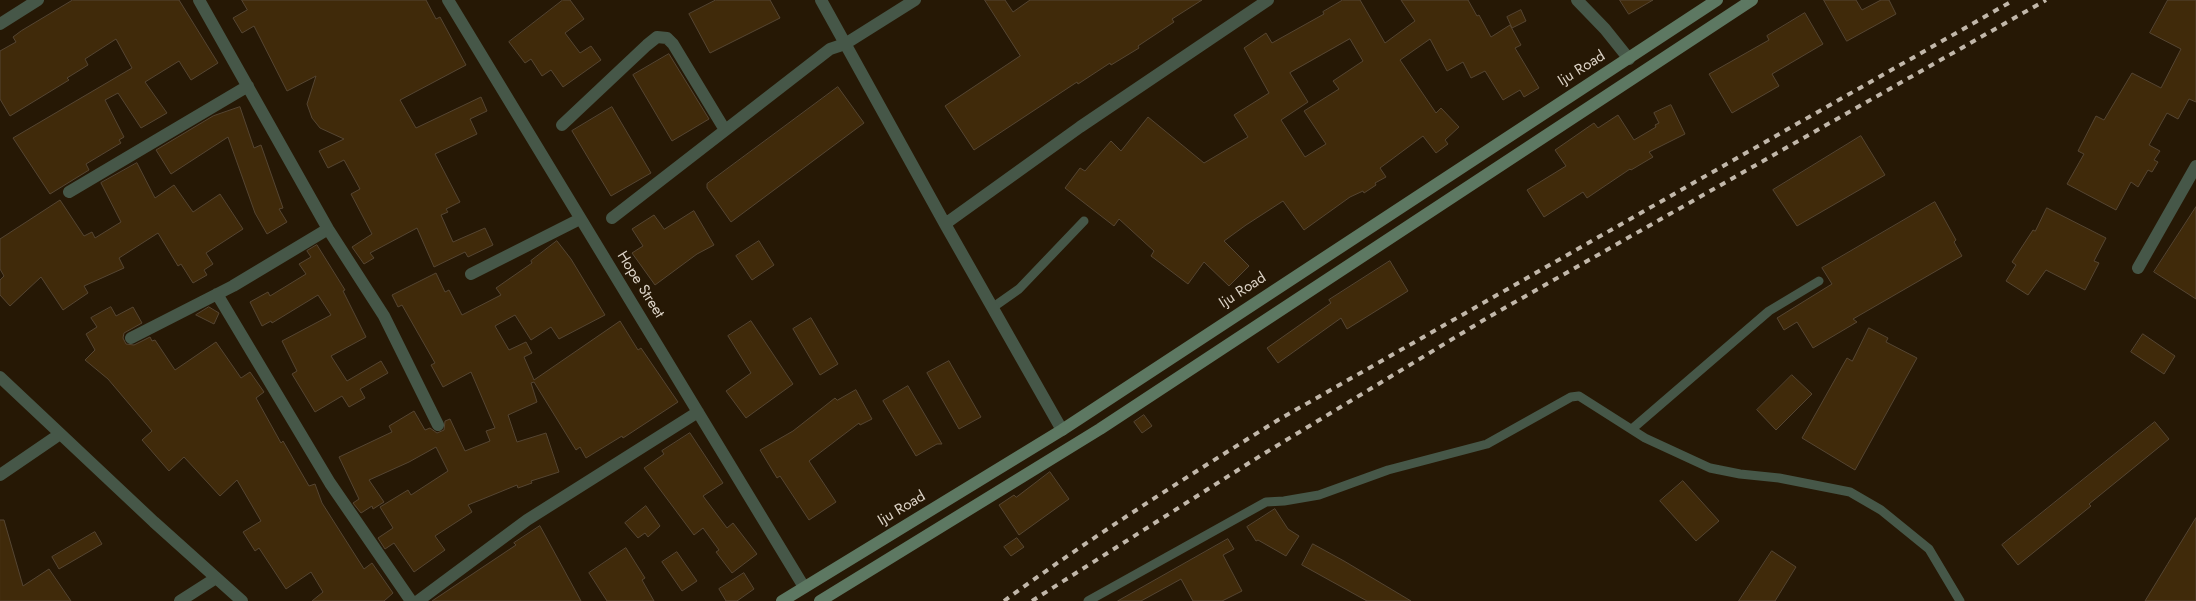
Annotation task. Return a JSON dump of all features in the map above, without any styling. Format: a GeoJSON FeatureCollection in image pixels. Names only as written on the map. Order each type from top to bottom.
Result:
{"type":"FeatureCollection","features":[{"type":"Feature","properties":{"kind":"main road","name":"Iju Road"},"geometry":{"type":"LineString","coordinates":[[782,601],[1062,430],[1717,0]]}},
{"type":"Feature","properties":{"kind":"main road"},"geometry":{"type":"LineString","coordinates":[[820,601],[1100,429],[1752,0]]}},
{"type":"Feature","properties":{"kind":"main road"},"geometry":{"type":"LineString","coordinates":[[1565,99],[1576,115]]}},
{"type":"Feature","properties":{"kind":"street"},"geometry":{"type":"LineString","coordinates":[[0,24],[38,0]]}},
{"type":"Feature","properties":{"kind":"street"},"geometry":{"type":"LineString","coordinates":[[199,0],[328,230],[384,316],[438,425]]}},
{"type":"Feature","properties":{"kind":"street","name":"Hope Street"},"geometry":{"type":"LineString","coordinates":[[448,0],[804,587]]}},
{"type":"Feature","properties":{"kind":"street"},"geometry":{"type":"LineString","coordinates":[[821,0],[1062,430]]}},
{"type":"Feature","properties":{"kind":"street"},"geometry":{"type":"LineString","coordinates":[[612,218],[830,49],[846,44],[915,0]]}},
{"type":"Feature","properties":{"kind":"street"},"geometry":{"type":"LineString","coordinates":[[945,224],[1080,127],[1268,0]]}},
{"type":"Feature","properties":{"kind":"street"},"geometry":{"type":"LineString","coordinates":[[1577,0],[1629,58]]}},
{"type":"Feature","properties":{"kind":"street"},"geometry":{"type":"LineString","coordinates":[[562,125],[647,44],[657,37],[667,38],[673,44],[725,130]]}},
{"type":"Feature","properties":{"kind":"street"},"geometry":{"type":"LineString","coordinates":[[69,192],[248,86]]}},
{"type":"Feature","properties":{"kind":"street"},"geometry":{"type":"LineString","coordinates":[[2138,268],[2196,166]]}},
{"type":"Feature","properties":{"kind":"street"},"geometry":{"type":"LineString","coordinates":[[471,274],[580,219]]}},
{"type":"Feature","properties":{"kind":"street"},"geometry":{"type":"LineString","coordinates":[[131,338],[217,294],[328,230]]}},
{"type":"Feature","properties":{"kind":"street"},"geometry":{"type":"LineString","coordinates":[[217,294],[225,304],[330,483],[411,601]]}},
{"type":"Feature","properties":{"kind":"street"},"geometry":{"type":"LineString","coordinates":[[0,377],[242,601]]}},
{"type":"Feature","properties":{"kind":"street"},"geometry":{"type":"LineString","coordinates":[[418,601],[527,520],[698,412]]}},
{"type":"Feature","properties":{"kind":"street"},"geometry":{"type":"LineString","coordinates":[[0,475],[60,434]]}},
{"type":"Feature","properties":{"kind":"street"},"geometry":{"type":"LineString","coordinates":[[180,601],[216,578]]}},
{"type":"Feature","properties":{"kind":"lane"},"geometry":{"type":"LineString","coordinates":[[992,308],[1019,289],[1084,222]]}},
{"type":"Feature","properties":{"kind":"lane"},"geometry":{"type":"LineString","coordinates":[[1632,429],[1769,311],[1819,281]]}},
{"type":"Feature","properties":{"kind":"lane"},"geometry":{"type":"LineString","coordinates":[[1088,601],[1266,502],[1319,496],[1388,470],[1487,444],[1571,397],[1579,396],[1645,438],[1710,468],[1740,474],[1779,478],[1850,492],[1881,510],[1929,549],[1960,601]]}},
{"type":"Feature","properties":{"kind":"building"},"geometry":{"type":"Polygon","coordinates":[[[73,0],[179,0],[218,63],[191,80],[179,61],[145,82],[167,113],[141,128],[118,93],[105,100],[124,137],[119,140],[121,143],[86,164],[89,170],[50,194],[13,138],[132,68],[116,39],[85,59],[88,65],[67,78],[69,80],[10,116],[0,99],[0,51],[16,42],[13,37],[21,31],[73,0]]]}},
{"type":"Feature","properties":{"kind":"building"},"geometry":{"type":"Polygon","coordinates":[[[242,0],[426,0],[436,19],[440,17],[466,65],[400,100],[416,128],[481,97],[487,111],[470,119],[477,134],[435,154],[460,202],[446,209],[448,212],[441,215],[453,242],[485,228],[493,245],[468,257],[465,252],[434,267],[417,228],[370,253],[374,258],[364,264],[352,247],[372,234],[351,194],[360,189],[344,160],[328,168],[319,151],[344,139],[320,128],[312,118],[307,104],[316,76],[287,91],[254,26],[242,33],[233,18],[247,10],[242,0]]]}},
{"type":"Feature","properties":{"kind":"building"},"geometry":{"type":"Polygon","coordinates":[[[563,0],[570,0],[584,19],[565,33],[580,53],[591,46],[601,60],[563,87],[551,70],[542,76],[531,59],[525,63],[509,42],[563,0]]]}},
{"type":"Feature","properties":{"kind":"building"},"geometry":{"type":"Polygon","coordinates":[[[716,0],[770,0],[780,18],[710,53],[689,14],[716,0]]]}},
{"type":"Feature","properties":{"kind":"building"},"geometry":{"type":"Polygon","coordinates":[[[985,0],[1005,0],[1013,12],[1030,0],[1202,0],[1172,19],[1174,22],[1138,46],[1139,48],[1111,65],[1110,63],[1078,84],[1077,82],[974,150],[945,106],[1020,56],[985,0]]]}},
{"type":"Feature","properties":{"kind":"building"},"geometry":{"type":"Polygon","coordinates":[[[1343,0],[1360,0],[1385,43],[1415,21],[1401,0],[1468,0],[1491,37],[1510,25],[1521,45],[1515,48],[1539,88],[1524,97],[1520,90],[1503,100],[1485,71],[1471,78],[1463,62],[1447,71],[1430,39],[1400,60],[1436,113],[1441,108],[1459,127],[1445,140],[1448,144],[1436,153],[1423,136],[1380,168],[1386,177],[1375,183],[1376,185],[1364,193],[1363,191],[1350,197],[1304,230],[1283,201],[1224,241],[1249,266],[1229,286],[1204,262],[1188,284],[1151,256],[1154,251],[1119,219],[1114,226],[1065,188],[1080,168],[1085,171],[1111,141],[1121,151],[1148,117],[1204,163],[1248,137],[1234,115],[1269,93],[1244,48],[1266,33],[1272,43],[1324,14],[1323,12],[1343,0]],[[1350,39],[1290,73],[1308,102],[1281,120],[1305,157],[1326,144],[1304,111],[1339,89],[1333,81],[1363,61],[1350,39]]]}},
{"type":"Feature","properties":{"kind":"building"},"geometry":{"type":"Polygon","coordinates":[[[1620,0],[1653,0],[1629,14],[1620,0]]]}},
{"type":"Feature","properties":{"kind":"building"},"geometry":{"type":"Polygon","coordinates":[[[1824,0],[1856,0],[1862,10],[1881,0],[1889,0],[1896,14],[1847,41],[1824,0]]]}},
{"type":"Feature","properties":{"kind":"building"},"geometry":{"type":"Polygon","coordinates":[[[2168,0],[2196,0],[2196,102],[2189,99],[2178,119],[2167,113],[2149,145],[2160,151],[2154,160],[2158,162],[2152,172],[2148,170],[2138,187],[2131,182],[2116,210],[2067,184],[2084,154],[2078,151],[2096,116],[2104,120],[2132,73],[2161,88],[2181,49],[2150,33],[2168,0]]]}},
{"type":"Feature","properties":{"kind":"building"},"geometry":{"type":"Polygon","coordinates":[[[1521,10],[1526,21],[1512,28],[1507,17],[1521,10]]]}},
{"type":"Feature","properties":{"kind":"building"},"geometry":{"type":"Polygon","coordinates":[[[1805,13],[1823,44],[1772,74],[1779,86],[1732,113],[1709,74],[1769,40],[1767,36],[1805,13]]]}},
{"type":"Feature","properties":{"kind":"building"},"geometry":{"type":"Polygon","coordinates":[[[669,54],[709,119],[672,141],[633,75],[669,54]]]}},
{"type":"Feature","properties":{"kind":"building"},"geometry":{"type":"Polygon","coordinates":[[[838,87],[864,123],[731,222],[707,188],[707,184],[838,87]]]}},
{"type":"Feature","properties":{"kind":"building"},"geometry":{"type":"Polygon","coordinates":[[[1671,105],[1685,134],[1649,152],[1653,157],[1630,169],[1587,198],[1583,192],[1544,217],[1527,190],[1566,166],[1555,150],[1594,123],[1598,128],[1618,115],[1634,140],[1656,127],[1655,125],[1659,123],[1654,113],[1671,105]]]}},
{"type":"Feature","properties":{"kind":"building"},"geometry":{"type":"Polygon","coordinates":[[[240,107],[254,148],[261,145],[283,208],[279,209],[287,222],[267,234],[255,213],[228,137],[171,174],[156,150],[213,116],[240,107]]]}},
{"type":"Feature","properties":{"kind":"building"},"geometry":{"type":"Polygon","coordinates":[[[612,107],[651,173],[611,196],[572,131],[612,107]]]}},
{"type":"Feature","properties":{"kind":"building"},"geometry":{"type":"Polygon","coordinates":[[[1861,136],[1885,175],[1797,226],[1773,190],[1861,136]]]}},
{"type":"Feature","properties":{"kind":"building"},"geometry":{"type":"Polygon","coordinates":[[[137,163],[155,198],[174,185],[193,212],[220,194],[243,229],[206,253],[213,264],[204,270],[207,275],[193,283],[181,264],[178,266],[158,233],[119,258],[124,268],[84,286],[88,293],[63,310],[41,277],[10,306],[0,295],[0,280],[4,276],[0,269],[0,239],[60,200],[84,236],[92,232],[95,238],[121,222],[101,183],[137,163]]]}},
{"type":"Feature","properties":{"kind":"building"},"geometry":{"type":"Polygon","coordinates":[[[1935,202],[1956,240],[1954,242],[1962,256],[1853,319],[1857,322],[1813,348],[1797,322],[1784,330],[1777,318],[1832,284],[1822,268],[1935,202]]]}},
{"type":"Feature","properties":{"kind":"building"},"geometry":{"type":"Polygon","coordinates":[[[2196,207],[2196,299],[2154,272],[2196,207]]]}},
{"type":"Feature","properties":{"kind":"building"},"geometry":{"type":"Polygon","coordinates":[[[2047,208],[2106,238],[2094,261],[2099,263],[2085,290],[2046,270],[2028,295],[2006,281],[2016,265],[2012,262],[2033,230],[2035,231],[2047,208]]]}},
{"type":"Feature","properties":{"kind":"building"},"geometry":{"type":"Polygon","coordinates":[[[694,211],[714,245],[697,254],[655,285],[632,253],[643,246],[632,229],[654,215],[664,229],[694,211]]]}},
{"type":"Feature","properties":{"kind":"building"},"geometry":{"type":"Polygon","coordinates":[[[557,241],[571,259],[605,315],[559,339],[551,327],[531,340],[515,315],[495,326],[509,350],[526,342],[532,353],[524,357],[534,380],[620,321],[638,350],[641,348],[678,402],[623,438],[622,436],[586,458],[580,447],[576,450],[534,382],[531,383],[537,402],[508,415],[517,442],[546,433],[559,472],[531,481],[532,483],[518,488],[517,485],[468,505],[472,512],[435,536],[445,550],[414,572],[394,543],[385,549],[378,538],[393,528],[380,507],[408,490],[411,495],[448,471],[436,447],[409,462],[369,480],[384,502],[373,509],[372,506],[361,513],[353,503],[359,499],[339,457],[392,432],[389,426],[414,411],[425,430],[430,428],[437,433],[444,430],[445,421],[450,419],[465,451],[490,441],[486,431],[495,428],[471,372],[443,387],[431,365],[435,363],[402,305],[398,307],[392,295],[436,273],[445,292],[449,290],[462,315],[501,295],[496,288],[532,263],[531,261],[557,241]]]}},
{"type":"Feature","properties":{"kind":"building"},"geometry":{"type":"Polygon","coordinates":[[[759,241],[774,265],[752,280],[736,256],[759,241]]]}},
{"type":"Feature","properties":{"kind":"building"},"geometry":{"type":"Polygon","coordinates":[[[317,245],[345,290],[343,291],[366,337],[331,356],[347,381],[381,361],[388,373],[360,389],[365,398],[349,407],[342,396],[315,412],[292,374],[297,371],[282,341],[331,315],[318,295],[272,323],[271,321],[262,326],[250,302],[268,292],[270,296],[306,274],[299,264],[311,257],[307,251],[317,245]]]}},
{"type":"Feature","properties":{"kind":"building"},"geometry":{"type":"Polygon","coordinates":[[[1390,261],[1408,291],[1347,329],[1341,318],[1278,363],[1267,348],[1331,303],[1329,300],[1390,261]]]}},
{"type":"Feature","properties":{"kind":"building"},"geometry":{"type":"Polygon","coordinates":[[[111,307],[116,316],[133,307],[142,323],[124,333],[123,338],[126,344],[134,345],[150,337],[152,341],[155,340],[175,370],[216,342],[241,378],[250,372],[264,392],[256,398],[281,443],[283,441],[309,486],[315,484],[322,503],[364,569],[372,563],[393,593],[384,601],[312,601],[323,592],[311,572],[286,589],[259,548],[255,551],[243,532],[261,521],[237,480],[220,496],[184,457],[169,471],[142,440],[152,431],[108,379],[85,360],[95,350],[86,334],[97,327],[91,318],[111,307]]]}},
{"type":"Feature","properties":{"kind":"building"},"geometry":{"type":"Polygon","coordinates":[[[209,307],[219,313],[214,324],[196,315],[209,307]]]}},
{"type":"Feature","properties":{"kind":"building"},"geometry":{"type":"Polygon","coordinates":[[[811,318],[838,364],[820,375],[793,329],[811,318]]]}},
{"type":"Feature","properties":{"kind":"building"},"geometry":{"type":"Polygon","coordinates":[[[751,321],[793,384],[746,418],[726,391],[751,373],[728,336],[751,321]]]}},
{"type":"Feature","properties":{"kind":"building"},"geometry":{"type":"Polygon","coordinates":[[[1869,328],[1888,338],[1886,342],[1917,358],[1855,470],[1802,438],[1847,358],[1852,361],[1869,328]]]}},
{"type":"Feature","properties":{"kind":"building"},"geometry":{"type":"Polygon","coordinates":[[[2143,334],[2175,356],[2164,374],[2131,352],[2143,334]]]}},
{"type":"Feature","properties":{"kind":"building"},"geometry":{"type":"Polygon","coordinates":[[[949,361],[981,417],[959,429],[927,373],[949,361]]]}},
{"type":"Feature","properties":{"kind":"building"},"geometry":{"type":"Polygon","coordinates":[[[1792,375],[1812,394],[1776,430],[1757,410],[1792,375]]]}},
{"type":"Feature","properties":{"kind":"building"},"geometry":{"type":"Polygon","coordinates":[[[908,386],[942,444],[937,444],[916,456],[883,401],[908,386]]]}},
{"type":"Feature","properties":{"kind":"building"},"geometry":{"type":"Polygon","coordinates":[[[856,390],[872,419],[860,425],[859,423],[809,461],[836,502],[809,520],[780,476],[777,478],[760,450],[793,431],[835,398],[837,400],[856,390]]]}},
{"type":"Feature","properties":{"kind":"building"},"geometry":{"type":"Polygon","coordinates":[[[1144,415],[1152,426],[1142,433],[1134,422],[1144,415]]]}},
{"type":"Feature","properties":{"kind":"building"},"geometry":{"type":"Polygon","coordinates":[[[2155,422],[2169,439],[2018,565],[2002,545],[2155,422]]]}},
{"type":"Feature","properties":{"kind":"building"},"geometry":{"type":"Polygon","coordinates":[[[690,433],[723,483],[703,496],[727,528],[733,523],[757,554],[732,573],[716,552],[719,550],[703,528],[694,535],[644,468],[664,454],[662,451],[690,433]]]}},
{"type":"Feature","properties":{"kind":"building"},"geometry":{"type":"Polygon","coordinates":[[[1050,472],[1069,499],[1019,535],[999,505],[1014,495],[1016,497],[1050,472]]]}},
{"type":"Feature","properties":{"kind":"building"},"geometry":{"type":"Polygon","coordinates":[[[1683,481],[1719,521],[1696,541],[1660,501],[1683,481]]]}},
{"type":"Feature","properties":{"kind":"building"},"geometry":{"type":"Polygon","coordinates":[[[646,506],[660,526],[648,537],[645,533],[638,538],[625,523],[646,506]]]}},
{"type":"Feature","properties":{"kind":"building"},"geometry":{"type":"Polygon","coordinates":[[[1275,509],[1288,529],[1299,536],[1286,556],[1258,540],[1256,541],[1247,527],[1275,509]]]}},
{"type":"Feature","properties":{"kind":"building"},"geometry":{"type":"Polygon","coordinates":[[[2196,518],[2196,601],[2145,601],[2167,565],[2196,518]]]}},
{"type":"Feature","properties":{"kind":"building"},"geometry":{"type":"Polygon","coordinates":[[[0,520],[4,520],[23,586],[49,569],[71,601],[0,601],[0,520]]]}},
{"type":"Feature","properties":{"kind":"building"},"geometry":{"type":"Polygon","coordinates":[[[540,526],[581,601],[432,601],[516,545],[514,543],[540,526]]]}},
{"type":"Feature","properties":{"kind":"building"},"geometry":{"type":"Polygon","coordinates":[[[95,532],[102,544],[59,569],[52,557],[95,532]]]}},
{"type":"Feature","properties":{"kind":"building"},"geometry":{"type":"Polygon","coordinates":[[[1017,538],[1024,547],[1011,556],[1004,547],[1017,538]]]}},
{"type":"Feature","properties":{"kind":"building"},"geometry":{"type":"Polygon","coordinates":[[[1228,539],[1234,549],[1223,555],[1242,591],[1222,601],[1193,601],[1181,579],[1141,601],[1118,601],[1228,539]]]}},
{"type":"Feature","properties":{"kind":"building"},"geometry":{"type":"Polygon","coordinates":[[[1313,544],[1411,601],[1367,601],[1302,565],[1313,544]]]}},
{"type":"Feature","properties":{"kind":"building"},"geometry":{"type":"Polygon","coordinates":[[[626,548],[645,578],[642,580],[654,601],[607,601],[589,573],[626,548]]]}},
{"type":"Feature","properties":{"kind":"building"},"geometry":{"type":"Polygon","coordinates":[[[1772,551],[1796,567],[1775,601],[1739,601],[1772,551]]]}},
{"type":"Feature","properties":{"kind":"building"},"geometry":{"type":"Polygon","coordinates":[[[677,552],[697,581],[682,591],[662,562],[677,552]]]}},
{"type":"Feature","properties":{"kind":"building"},"geometry":{"type":"Polygon","coordinates":[[[744,573],[754,589],[737,601],[726,601],[719,589],[744,573]]]}},
{"type":"Feature","properties":{"kind":"railway"},"geometry":{"type":"LineString","coordinates":[[1004,601],[1105,530],[1278,420],[2014,0]]}},
{"type":"Feature","properties":{"kind":"railway"},"geometry":{"type":"LineString","coordinates":[[1032,601],[1260,456],[1487,318],[2046,0]]}}]}
